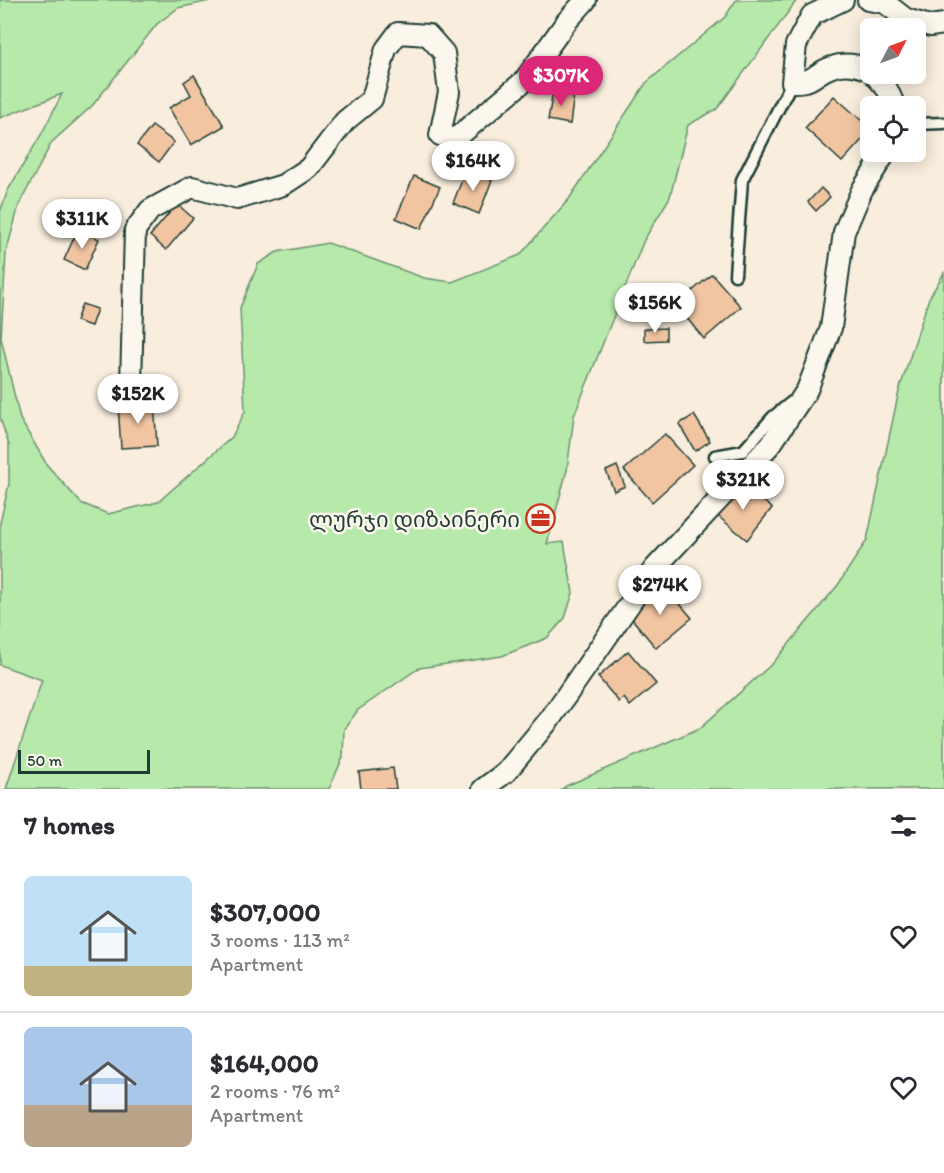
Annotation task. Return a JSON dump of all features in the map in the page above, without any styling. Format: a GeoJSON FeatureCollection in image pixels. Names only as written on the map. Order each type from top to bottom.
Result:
{"type":"FeatureCollection","features":[{"type":"Feature","properties":{"kind":"street"},"geometry":{"type":"LineString","coordinates":[[131,385],[135,230],[150,210],[192,187],[237,199],[283,185],[309,168],[345,121],[372,99],[386,49],[398,33],[428,35],[444,53],[449,93],[440,135],[455,139],[524,81],[567,21],[586,0]]}},
{"type":"Feature","properties":{"kind":"street"},"geometry":{"type":"LineString","coordinates":[[843,0],[812,15],[796,45],[792,82],[806,83],[831,67],[852,64],[860,67]]}},
{"type":"Feature","properties":{"kind":"street"},"geometry":{"type":"LineString","coordinates":[[868,0],[885,3],[906,19],[930,26],[944,24]]}},
{"type":"Feature","properties":{"kind":"street"},"geometry":{"type":"LineString","coordinates":[[483,789],[506,772],[542,728],[654,570],[771,444],[807,390],[831,328],[844,232],[862,190],[880,162]]}},
{"type":"Feature","properties":{"kind":"lane"},"geometry":{"type":"LineString","coordinates":[[735,275],[742,180],[792,82]]}},
{"type":"Feature","properties":{"kind":"lane"},"geometry":{"type":"LineString","coordinates":[[926,124],[944,123]]}},
{"type":"Feature","properties":{"kind":"lane"},"geometry":{"type":"LineString","coordinates":[[715,456],[743,451],[773,417],[807,390]]}},
{"type":"Feature","properties":{"kind":"green space"},"geometry":{"type":"Polygon","coordinates":[[[0,0],[214,0],[178,8],[157,24],[92,106],[52,142],[19,205],[6,253],[1,338],[20,419],[47,465],[81,503],[108,514],[158,502],[232,437],[245,411],[240,308],[258,264],[277,252],[328,243],[424,278],[452,282],[520,255],[569,199],[646,83],[725,17],[736,0],[797,0],[717,109],[688,125],[670,197],[644,240],[574,416],[567,470],[547,544],[564,542],[573,593],[565,618],[547,638],[502,656],[419,668],[358,710],[344,729],[343,757],[329,789],[6,789],[42,680],[0,665],[0,523],[9,484],[9,445],[0,418],[0,212],[8,190],[62,94],[0,118],[0,0]]]}},
{"type":"Feature","properties":{"kind":"green space"},"geometry":{"type":"Polygon","coordinates":[[[944,273],[944,789],[562,789],[700,728],[773,663],[838,585],[867,540],[899,391],[929,298],[944,273]]]}},
{"type":"Feature","properties":{"kind":"building"},"geometry":{"type":"Polygon","coordinates":[[[194,75],[224,126],[191,145],[169,108],[191,95],[184,82],[194,75]]]}},
{"type":"Feature","properties":{"kind":"building"},"geometry":{"type":"Polygon","coordinates":[[[553,91],[574,94],[570,124],[548,120],[553,91]]]}},
{"type":"Feature","properties":{"kind":"building"},"geometry":{"type":"Polygon","coordinates":[[[834,96],[860,119],[860,142],[842,162],[805,128],[834,96]]]}},
{"type":"Feature","properties":{"kind":"building"},"geometry":{"type":"Polygon","coordinates":[[[152,126],[174,142],[159,162],[137,145],[152,126]]]}},
{"type":"Feature","properties":{"kind":"building"},"geometry":{"type":"Polygon","coordinates":[[[466,170],[492,180],[479,214],[453,203],[466,170]]]}},
{"type":"Feature","properties":{"kind":"building"},"geometry":{"type":"Polygon","coordinates":[[[414,176],[440,187],[421,229],[396,218],[414,176]]]}},
{"type":"Feature","properties":{"kind":"building"},"geometry":{"type":"Polygon","coordinates":[[[821,188],[830,197],[816,211],[808,202],[821,188]]]}},
{"type":"Feature","properties":{"kind":"building"},"geometry":{"type":"Polygon","coordinates":[[[177,204],[193,218],[166,250],[150,236],[177,204]]]}},
{"type":"Feature","properties":{"kind":"building"},"geometry":{"type":"Polygon","coordinates":[[[78,229],[99,239],[85,270],[64,260],[78,229]]]}},
{"type":"Feature","properties":{"kind":"building"},"geometry":{"type":"Polygon","coordinates":[[[712,274],[741,307],[704,339],[676,305],[712,274]]]}},
{"type":"Feature","properties":{"kind":"building"},"geometry":{"type":"Polygon","coordinates":[[[82,304],[97,309],[91,326],[76,321],[82,304]]]}},
{"type":"Feature","properties":{"kind":"building"},"geometry":{"type":"Polygon","coordinates":[[[666,328],[666,340],[644,341],[644,329],[666,328]]]}},
{"type":"Feature","properties":{"kind":"building"},"geometry":{"type":"Polygon","coordinates":[[[154,402],[157,446],[121,448],[118,405],[154,402]]]}},
{"type":"Feature","properties":{"kind":"building"},"geometry":{"type":"Polygon","coordinates":[[[694,415],[710,441],[695,451],[679,424],[694,415]]]}},
{"type":"Feature","properties":{"kind":"building"},"geometry":{"type":"Polygon","coordinates":[[[665,434],[693,465],[652,502],[624,470],[665,434]]]}},
{"type":"Feature","properties":{"kind":"building"},"geometry":{"type":"Polygon","coordinates":[[[617,466],[625,486],[614,491],[606,471],[617,466]]]}},
{"type":"Feature","properties":{"kind":"building"},"geometry":{"type":"Polygon","coordinates":[[[740,482],[772,508],[747,540],[714,513],[740,482]]]}},
{"type":"Feature","properties":{"kind":"building"},"geometry":{"type":"Polygon","coordinates":[[[663,584],[692,618],[656,648],[628,614],[663,584]]]}},
{"type":"Feature","properties":{"kind":"building"},"geometry":{"type":"Polygon","coordinates":[[[628,651],[656,684],[630,706],[624,698],[619,702],[598,677],[628,651]]]}},
{"type":"Feature","properties":{"kind":"building"},"geometry":{"type":"Polygon","coordinates":[[[393,768],[396,789],[361,789],[359,772],[393,768]]]}},
{"type":"Feature","properties":{"kind":"place","name":"ლურჯი დიზაინერი"},"geometry":{"type":"Point","coordinates":[541,519]}}]}
